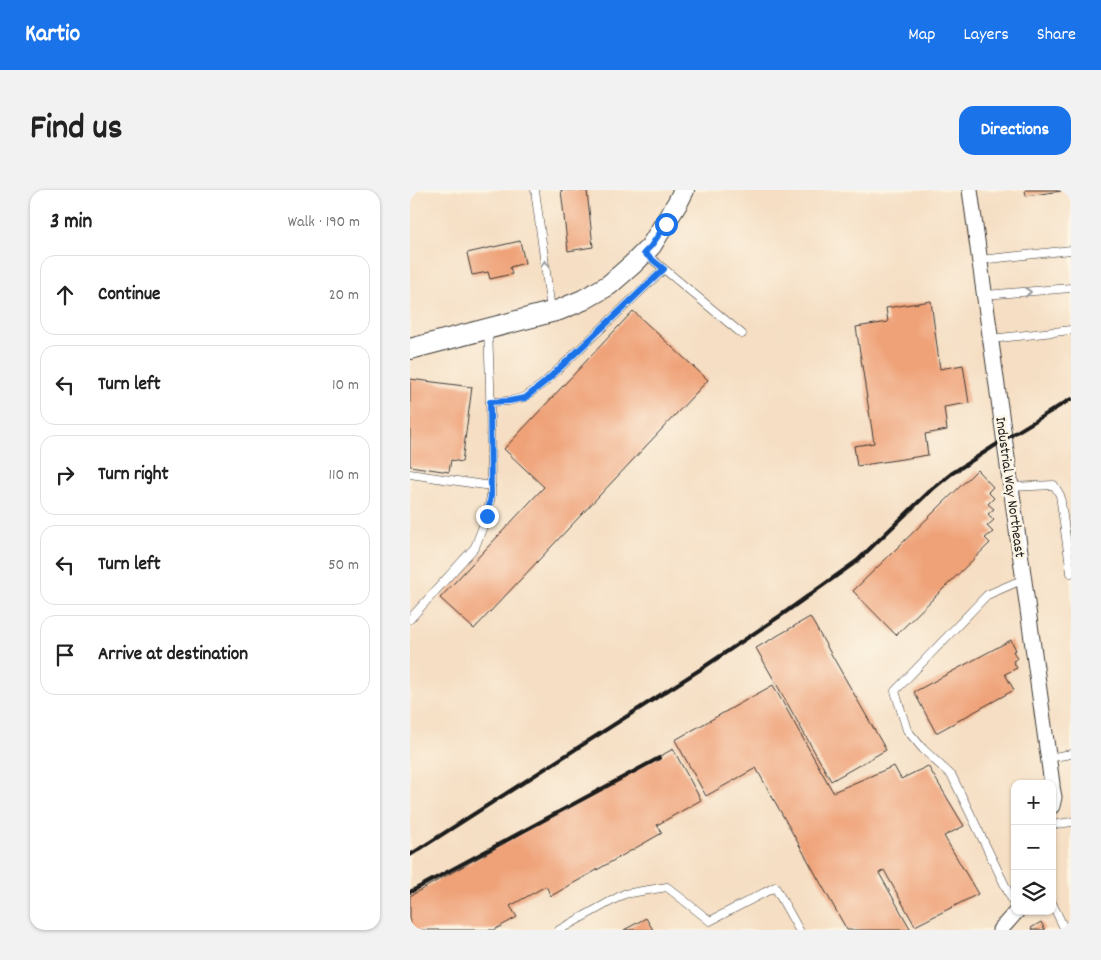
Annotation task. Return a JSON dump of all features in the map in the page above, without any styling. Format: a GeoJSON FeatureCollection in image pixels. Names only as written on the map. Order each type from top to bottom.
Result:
{"type":"FeatureCollection","features":[{"type":"Feature","properties":{"kind":"street"},"geometry":{"type":"LineString","coordinates":[[410,349],[559,310],[583,300],[609,285],[651,246],[666,224],[684,190]]}},
{"type":"Feature","properties":{"kind":"street","name":"Industrial Way Northeast"},"geometry":{"type":"LineString","coordinates":[[970,190],[1051,780]]}},
{"type":"Feature","properties":{"kind":"street"},"geometry":{"type":"LineString","coordinates":[[1000,930],[1013,915]]}},
{"type":"Feature","properties":{"kind":"lane"},"geometry":{"type":"LineString","coordinates":[[536,190],[551,312]]}},
{"type":"Feature","properties":{"kind":"lane"},"geometry":{"type":"LineString","coordinates":[[980,260],[1071,250]]}},
{"type":"Feature","properties":{"kind":"lane"},"geometry":{"type":"LineString","coordinates":[[644,253],[742,334]]}},
{"type":"Feature","properties":{"kind":"lane"},"geometry":{"type":"LineString","coordinates":[[490,402],[525,398],[545,382],[664,269]]}},
{"type":"Feature","properties":{"kind":"lane"},"geometry":{"type":"LineString","coordinates":[[985,295],[1071,288]]}},
{"type":"Feature","properties":{"kind":"lane"},"geometry":{"type":"LineString","coordinates":[[410,619],[475,547],[487,516],[491,496],[488,329]]}},
{"type":"Feature","properties":{"kind":"lane"},"geometry":{"type":"LineString","coordinates":[[991,339],[1071,330]]}},
{"type":"Feature","properties":{"kind":"lane"},"geometry":{"type":"LineString","coordinates":[[410,474],[491,486]]}},
{"type":"Feature","properties":{"kind":"lane"},"geometry":{"type":"LineString","coordinates":[[1011,487],[1054,485],[1060,495],[1071,573]]}},
{"type":"Feature","properties":{"kind":"lane"},"geometry":{"type":"LineString","coordinates":[[1011,898],[952,776],[906,730],[895,691],[987,595],[1024,579]]}},
{"type":"Feature","properties":{"kind":"lane"},"geometry":{"type":"LineString","coordinates":[[1048,758],[1071,754]]}},
{"type":"Feature","properties":{"kind":"lane"},"geometry":{"type":"LineString","coordinates":[[1056,824],[1071,822]]}},
{"type":"Feature","properties":{"kind":"lane"},"geometry":{"type":"LineString","coordinates":[[559,930],[624,894],[667,887],[710,921],[775,887],[799,930]]}},
{"type":"Feature","properties":{"kind":"lane"},"geometry":{"type":"LineString","coordinates":[[1056,911],[1065,930]]}},
{"type":"Feature","properties":{"kind":"building"},"geometry":{"type":"Polygon","coordinates":[[[561,190],[587,191],[593,247],[568,251],[561,190]]]}},
{"type":"Feature","properties":{"kind":"building"},"geometry":{"type":"Polygon","coordinates":[[[1025,190],[1061,190],[1061,191],[1026,196],[1025,190]]]}},
{"type":"Feature","properties":{"kind":"building"},"geometry":{"type":"Polygon","coordinates":[[[520,241],[525,263],[510,267],[512,274],[490,279],[488,272],[472,275],[467,253],[520,241]]]}},
{"type":"Feature","properties":{"kind":"building"},"geometry":{"type":"Polygon","coordinates":[[[931,301],[940,369],[963,365],[969,403],[944,407],[947,430],[925,434],[928,455],[857,466],[854,446],[874,443],[856,327],[888,322],[886,308],[931,301]]]}},
{"type":"Feature","properties":{"kind":"building"},"geometry":{"type":"Polygon","coordinates":[[[633,311],[708,380],[474,629],[440,598],[544,487],[504,449],[633,311]]]}},
{"type":"Feature","properties":{"kind":"building"},"geometry":{"type":"Polygon","coordinates":[[[410,379],[472,387],[462,462],[451,460],[449,472],[410,466],[410,379]]]}},
{"type":"Feature","properties":{"kind":"building"},"geometry":{"type":"Polygon","coordinates":[[[977,470],[993,487],[988,492],[994,498],[988,504],[994,509],[988,514],[994,520],[987,526],[993,532],[985,538],[990,543],[896,635],[853,591],[977,470]]]}},
{"type":"Feature","properties":{"kind":"building"},"geometry":{"type":"Polygon","coordinates":[[[810,617],[886,750],[831,781],[756,648],[810,617]]]}},
{"type":"Feature","properties":{"kind":"building"},"geometry":{"type":"Polygon","coordinates":[[[1011,640],[1016,650],[1013,651],[1017,659],[1013,661],[1017,668],[1005,674],[1014,690],[936,733],[914,692],[1011,640]]]}},
{"type":"Feature","properties":{"kind":"building"},"geometry":{"type":"Polygon","coordinates":[[[773,685],[833,792],[894,766],[901,779],[928,766],[964,826],[944,836],[978,894],[915,926],[884,870],[879,873],[911,930],[847,930],[756,768],[706,796],[675,740],[773,685]]]}},
{"type":"Feature","properties":{"kind":"building"},"geometry":{"type":"Polygon","coordinates":[[[673,749],[701,800],[657,825],[662,833],[551,896],[546,886],[510,906],[517,917],[494,930],[410,930],[410,896],[673,749]]]}},
{"type":"Feature","properties":{"kind":"building"},"geometry":{"type":"Polygon","coordinates":[[[646,918],[653,930],[624,930],[646,918]]]}},
{"type":"Feature","properties":{"kind":"building"},"geometry":{"type":"Polygon","coordinates":[[[1041,922],[1045,930],[1032,930],[1031,928],[1041,922]]]}},
{"type":"Feature","properties":{"kind":"railway"},"geometry":{"type":"LineString","coordinates":[[410,855],[701,669],[780,616],[857,561],[929,492],[951,474],[1071,399]]}},
{"type":"Feature","properties":{"kind":"railway"},"geometry":{"type":"LineString","coordinates":[[410,892],[659,758]]}},
{"type":"Feature","properties":{"kind":"route"},"geometry":{"type":"LineString","coordinates":[[487,516],[491,496],[490,402],[525,398],[545,382],[664,269],[644,253],[666,224]]}}]}
